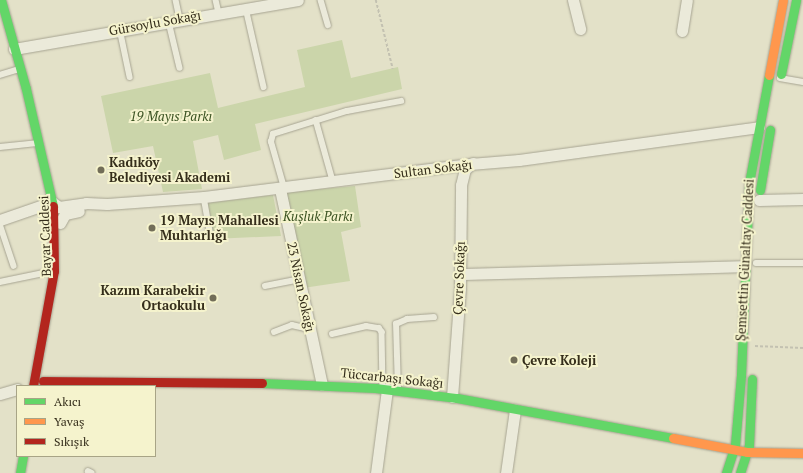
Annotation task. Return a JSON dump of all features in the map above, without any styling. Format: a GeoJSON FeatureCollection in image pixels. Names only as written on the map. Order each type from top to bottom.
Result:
{"type":"FeatureCollection","features":[{"type":"Feature","properties":{"kind":"main road","name":"Bayar Caddesi"},"geometry":{"type":"LineString","coordinates":[[1,0],[26,89],[60,223],[61,277],[35,384]]}},
{"type":"Feature","properties":{"kind":"main road","name":"Şemsettin Günaltay Caddesi"},"geometry":{"type":"LineString","coordinates":[[726,473],[734,450],[742,367],[747,197],[783,0]]}},
{"type":"Feature","properties":{"kind":"main road"},"geometry":{"type":"LineString","coordinates":[[779,82],[796,0]]}},
{"type":"Feature","properties":{"kind":"main road","name":"Bayar Caddesi"},"geometry":{"type":"LineString","coordinates":[[26,89],[38,117],[55,205],[54,271],[35,384]]}},
{"type":"Feature","properties":{"kind":"main road","name":"Şemsettin Günaltay Caddesi"},"geometry":{"type":"LineString","coordinates":[[758,212],[772,122]]}},
{"type":"Feature","properties":{"kind":"main road"},"geometry":{"type":"LineString","coordinates":[[740,473],[747,452],[752,366]]}},
{"type":"Feature","properties":{"kind":"main road","name":"Tüccarbaşı Sokağı"},"geometry":{"type":"LineString","coordinates":[[35,384],[322,385],[389,390],[452,397],[734,450]]}},
{"type":"Feature","properties":{"kind":"main road"},"geometry":{"type":"LineString","coordinates":[[734,450],[747,452],[803,453]]}},
{"type":"Feature","properties":{"kind":"main road"},"geometry":{"type":"LineString","coordinates":[[20,473],[23,457]]}},
{"type":"Feature","properties":{"kind":"main road"},"geometry":{"type":"LineString","coordinates":[[28,473],[31,457]]}},
{"type":"Feature","properties":{"kind":"street","name":"Gürsoylu Sokağı"},"geometry":{"type":"LineString","coordinates":[[14,49],[120,29],[298,0]]}},
{"type":"Feature","properties":{"kind":"street"},"geometry":{"type":"LineString","coordinates":[[573,0],[580,29]]}},
{"type":"Feature","properties":{"kind":"street"},"geometry":{"type":"LineString","coordinates":[[682,31],[687,0]]}},
{"type":"Feature","properties":{"kind":"street","name":"Sultan Sokağı"},"geometry":{"type":"LineString","coordinates":[[60,223],[65,214],[106,204],[204,197],[282,188],[474,163],[519,160],[759,127]]}},
{"type":"Feature","properties":{"kind":"street","name":"Çevre Sokağı"},"geometry":{"type":"LineString","coordinates":[[452,397],[460,274],[460,185],[465,169],[474,163]]}},
{"type":"Feature","properties":{"kind":"street"},"geometry":{"type":"LineString","coordinates":[[447,167],[457,174],[460,185]]}},
{"type":"Feature","properties":{"kind":"street","name":"23 Nisan Sokağı"},"geometry":{"type":"LineString","coordinates":[[282,188],[322,385]]}},
{"type":"Feature","properties":{"kind":"street"},"geometry":{"type":"LineString","coordinates":[[759,200],[803,199]]}},
{"type":"Feature","properties":{"kind":"street","name":"Sultan Sokağı"},"geometry":{"type":"LineString","coordinates":[[0,220],[55,205],[90,202],[106,204]]}},
{"type":"Feature","properties":{"kind":"street"},"geometry":{"type":"LineString","coordinates":[[460,274],[744,266]]}},
{"type":"Feature","properties":{"kind":"street"},"geometry":{"type":"LineString","coordinates":[[376,473],[389,390]]}},
{"type":"Feature","properties":{"kind":"street"},"geometry":{"type":"LineString","coordinates":[[506,473],[515,410]]}},
{"type":"Feature","properties":{"kind":"lane"},"geometry":{"type":"LineString","coordinates":[[176,0],[174,20],[180,68]]}},
{"type":"Feature","properties":{"kind":"lane"},"geometry":{"type":"LineString","coordinates":[[216,0],[219,13]]}},
{"type":"Feature","properties":{"kind":"lane"},"geometry":{"type":"LineString","coordinates":[[321,0],[328,25]]}},
{"type":"Feature","properties":{"kind":"lane"},"geometry":{"type":"LineString","coordinates":[[246,8],[264,87]]}},
{"type":"Feature","properties":{"kind":"lane"},"geometry":{"type":"LineString","coordinates":[[120,29],[130,77]]}},
{"type":"Feature","properties":{"kind":"lane"},"geometry":{"type":"LineString","coordinates":[[0,76],[20,69]]}},
{"type":"Feature","properties":{"kind":"lane"},"geometry":{"type":"LineString","coordinates":[[779,82],[803,82]]}},
{"type":"Feature","properties":{"kind":"lane"},"geometry":{"type":"LineString","coordinates":[[282,188],[271,136],[279,130],[401,101]]}},
{"type":"Feature","properties":{"kind":"lane"},"geometry":{"type":"LineString","coordinates":[[316,120],[333,181]]}},
{"type":"Feature","properties":{"kind":"lane"},"geometry":{"type":"LineString","coordinates":[[0,147],[39,143]]}},
{"type":"Feature","properties":{"kind":"lane"},"geometry":{"type":"LineString","coordinates":[[204,197],[210,231]]}},
{"type":"Feature","properties":{"kind":"lane"},"geometry":{"type":"LineString","coordinates":[[0,224],[14,266]]}},
{"type":"Feature","properties":{"kind":"lane"},"geometry":{"type":"LineString","coordinates":[[756,263],[803,262]]}},
{"type":"Feature","properties":{"kind":"lane"},"geometry":{"type":"LineString","coordinates":[[0,282],[54,271]]}},
{"type":"Feature","properties":{"kind":"lane"},"geometry":{"type":"LineString","coordinates":[[265,286],[300,279]]}},
{"type":"Feature","properties":{"kind":"lane"},"geometry":{"type":"LineString","coordinates":[[389,390],[396,324],[407,319],[434,317]]}},
{"type":"Feature","properties":{"kind":"lane"},"geometry":{"type":"LineString","coordinates":[[274,332],[292,325],[310,329]]}},
{"type":"Feature","properties":{"kind":"lane"},"geometry":{"type":"LineString","coordinates":[[332,334],[366,326],[379,328],[382,332],[389,390]]}},
{"type":"Feature","properties":{"kind":"path"},"geometry":{"type":"LineString","coordinates":[[376,0],[393,69]]}},
{"type":"Feature","properties":{"kind":"path"},"geometry":{"type":"LineString","coordinates":[[753,346],[803,348]]}},
{"type":"Feature","properties":{"kind":"green space","name":"19 Mayıs Parkı"},"geometry":{"type":"Polygon","coordinates":[[[342,40],[351,78],[398,67],[402,89],[255,124],[261,150],[224,160],[218,135],[193,141],[202,189],[163,192],[153,146],[113,153],[101,96],[210,73],[218,108],[305,87],[297,50],[342,40]]]}},
{"type":"Feature","properties":{"kind":"green space","name":"Kuşluk Parkı"},"geometry":{"type":"Polygon","coordinates":[[[355,186],[361,227],[341,232],[350,281],[303,288],[286,192],[355,186]]]}},
{"type":"Feature","properties":{"kind":"green space"},"geometry":{"type":"Polygon","coordinates":[[[273,195],[281,236],[212,239],[207,203],[273,195]]]}},
{"type":"Feature","properties":{"kind":"traffic: fast"},"geometry":{"type":"LineString","coordinates":[[1,0],[26,89],[53,206]]}},
{"type":"Feature","properties":{"kind":"traffic: fast"},"geometry":{"type":"LineString","coordinates":[[781,74],[796,0]]}},
{"type":"Feature","properties":{"kind":"traffic: fast"},"geometry":{"type":"LineString","coordinates":[[726,473],[735,445],[741,375],[749,183],[769,75]]}},
{"type":"Feature","properties":{"kind":"traffic: fast"},"geometry":{"type":"LineString","coordinates":[[760,190],[770,130]]}},
{"type":"Feature","properties":{"kind":"traffic: fast"},"geometry":{"type":"LineString","coordinates":[[740,473],[749,445],[752,379]]}},
{"type":"Feature","properties":{"kind":"traffic: fast"},"geometry":{"type":"LineString","coordinates":[[262,383],[375,388],[457,398],[673,438]]}},
{"type":"Feature","properties":{"kind":"traffic: fast"},"geometry":{"type":"LineString","coordinates":[[20,473],[23,457]]}},
{"type":"Feature","properties":{"kind":"traffic: slow"},"geometry":{"type":"LineString","coordinates":[[769,75],[783,0]]}},
{"type":"Feature","properties":{"kind":"traffic: slow"},"geometry":{"type":"LineString","coordinates":[[673,438],[747,452],[803,453]]}},
{"type":"Feature","properties":{"kind":"traffic: jam"},"geometry":{"type":"LineString","coordinates":[[33,385],[54,271],[53,206]]}},
{"type":"Feature","properties":{"kind":"traffic: jam"},"geometry":{"type":"LineString","coordinates":[[43,381],[262,383]]}},
{"type":"Feature","properties":{"kind":"place","name":"Kadıköy Belediyesi Akademi"},"geometry":{"type":"Point","coordinates":[101,170]}},
{"type":"Feature","properties":{"kind":"place","name":"19 Mayıs Mahallesi Muhtarlığı"},"geometry":{"type":"Point","coordinates":[152,228]}},
{"type":"Feature","properties":{"kind":"place","name":"Kazım Karabekir Ortaokulu"},"geometry":{"type":"Point","coordinates":[213,298]}},
{"type":"Feature","properties":{"kind":"place","name":"Çevre Koleji"},"geometry":{"type":"Point","coordinates":[514,360]}}]}
